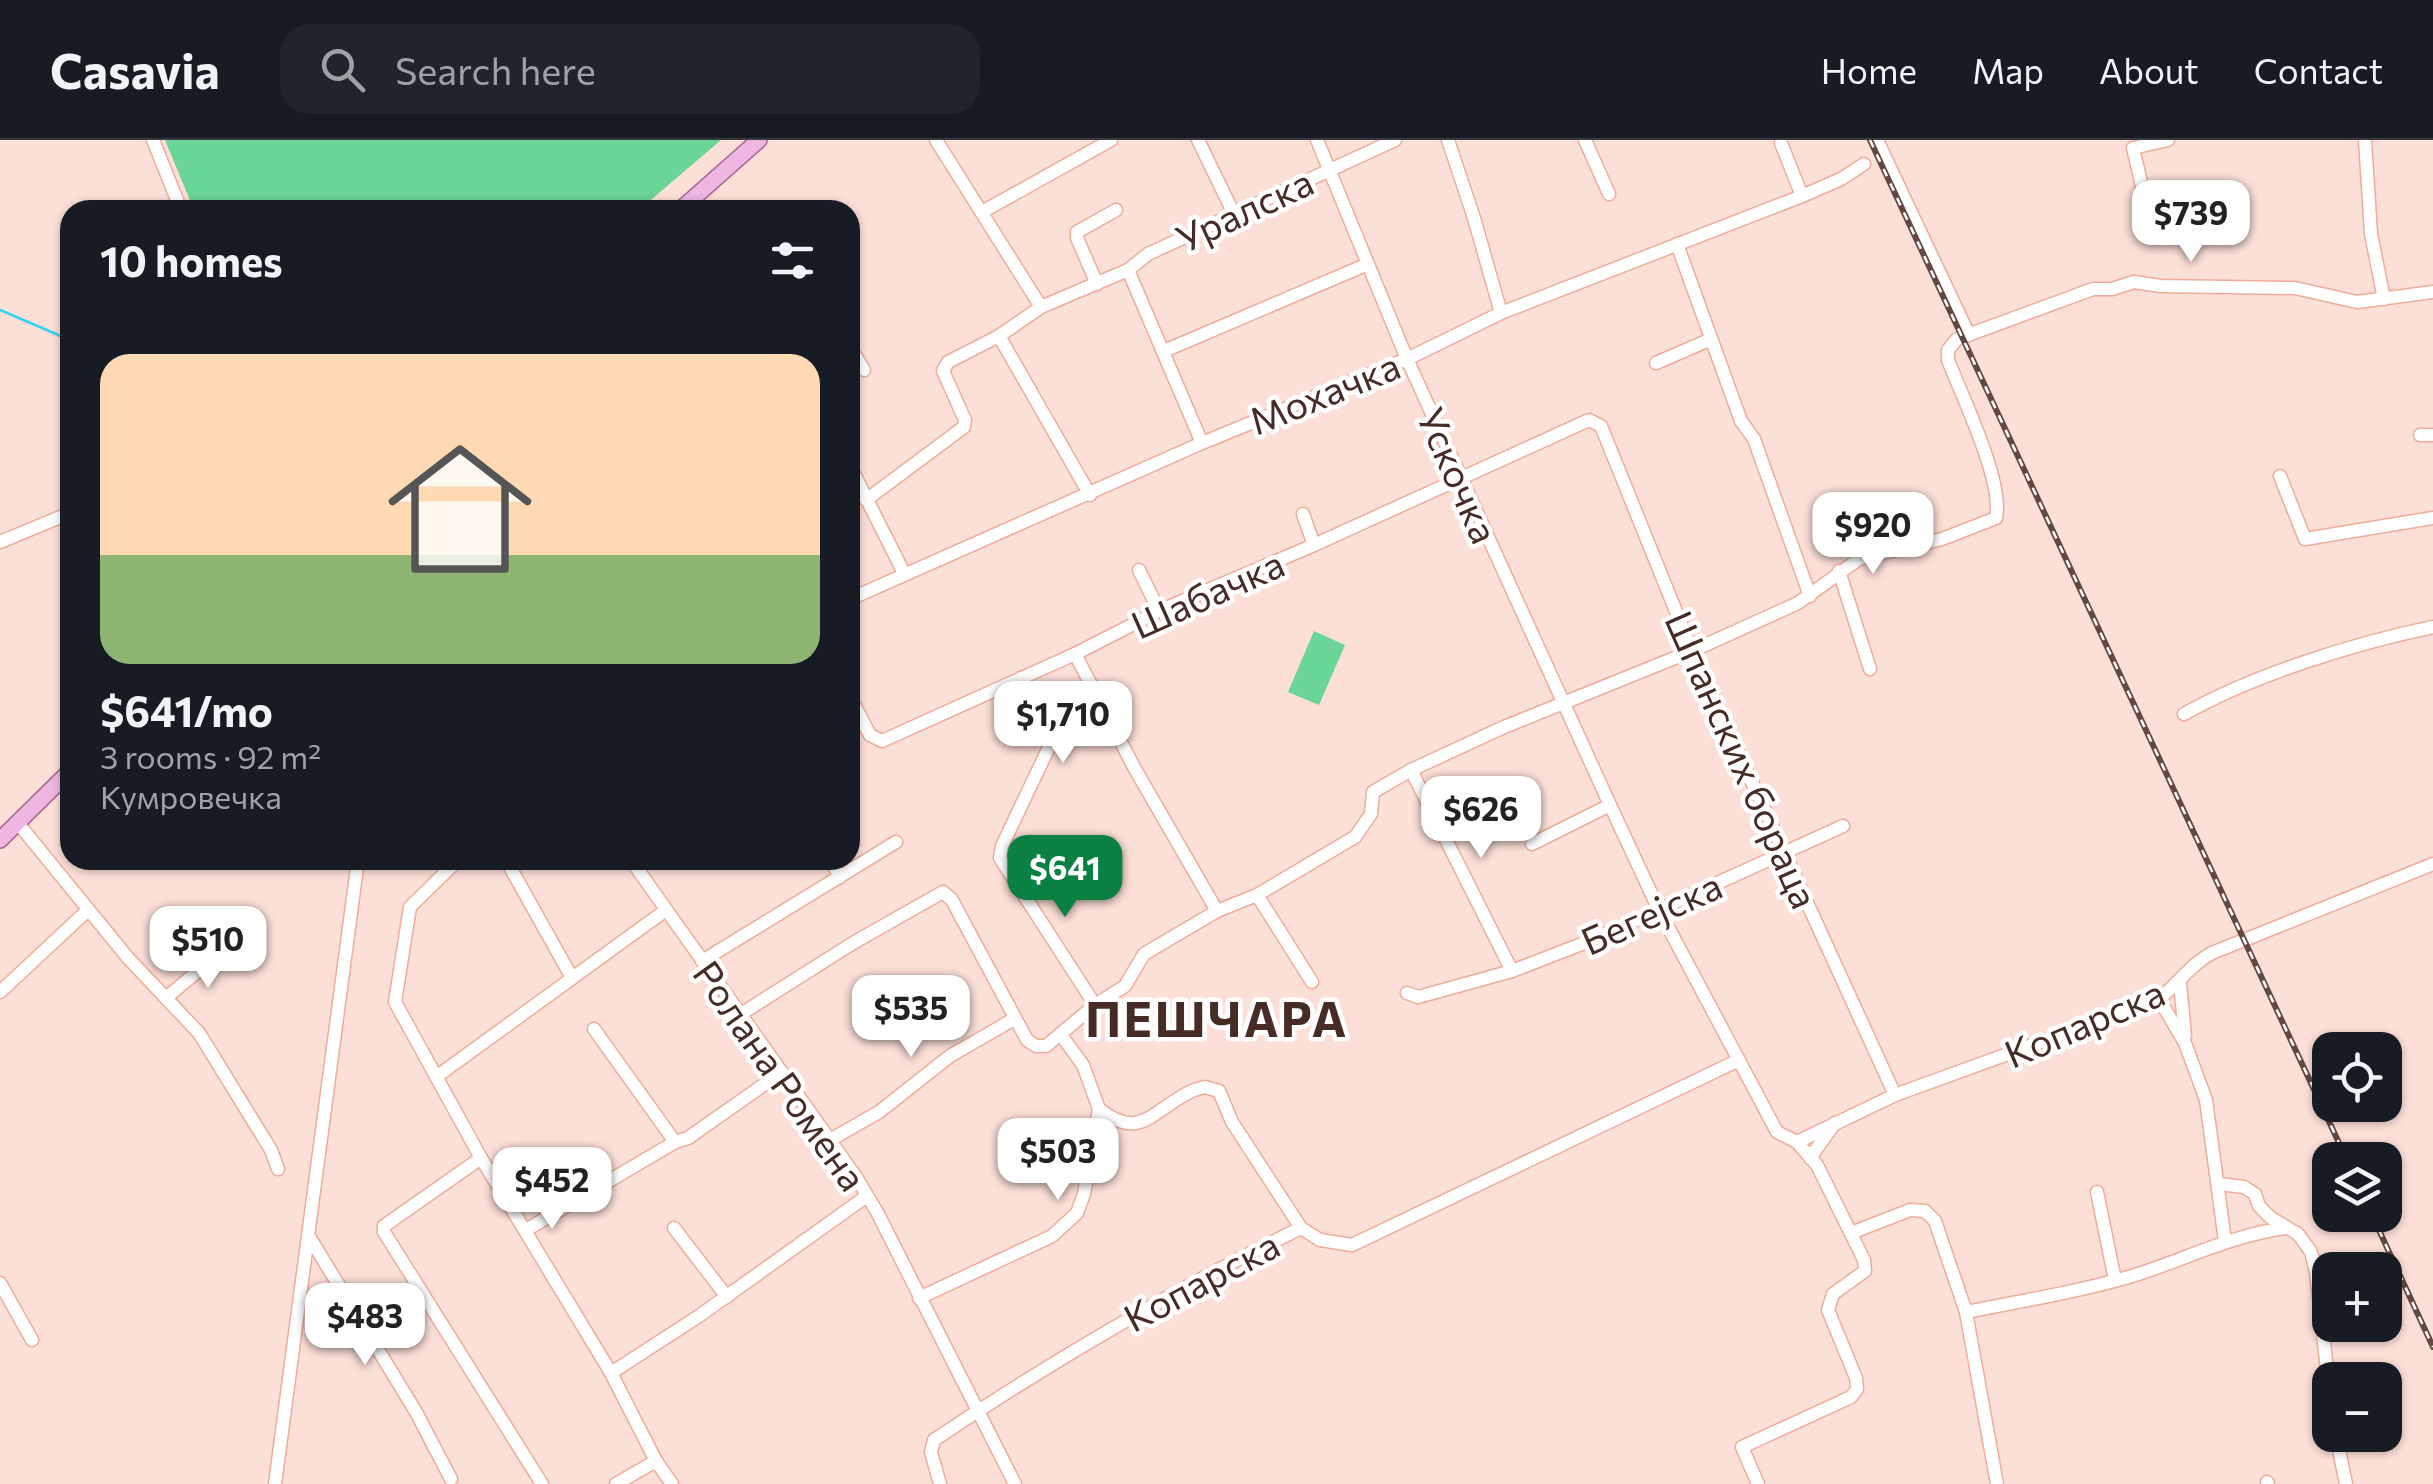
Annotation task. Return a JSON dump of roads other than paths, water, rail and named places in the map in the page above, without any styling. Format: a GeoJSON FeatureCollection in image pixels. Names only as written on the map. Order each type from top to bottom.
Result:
{"type":"FeatureCollection","features":[{"type":"Feature","properties":{"kind":"main road"},"geometry":{"type":"LineString","coordinates":[[691,200],[759,140]]}},
{"type":"Feature","properties":{"kind":"main road"},"geometry":{"type":"LineString","coordinates":[[0,840],[60,781]]}},
{"type":"Feature","properties":{"kind":"street"},"geometry":{"type":"LineString","coordinates":[[153,140],[177,200]]}},
{"type":"Feature","properties":{"kind":"street"},"geometry":{"type":"LineString","coordinates":[[982,212],[1110,140]]}},
{"type":"Feature","properties":{"kind":"street"},"geometry":{"type":"LineString","coordinates":[[1198,140],[1234,214]]}},
{"type":"Feature","properties":{"kind":"street","name":"Ускочка"},"geometry":{"type":"LineString","coordinates":[[1317,140],[1459,477],[1659,910],[1777,1132],[1797,1142],[1817,1165],[1865,1271],[1833,1294],[1828,1310],[1858,1389],[1851,1397],[1742,1447],[1758,1484]]}},
{"type":"Feature","properties":{"kind":"street","name":"Уралска"},"geometry":{"type":"LineString","coordinates":[[866,500],[964,427],[942,371],[948,362],[999,336],[1041,307],[1128,270],[1148,254],[1395,140]]}},
{"type":"Feature","properties":{"kind":"street"},"geometry":{"type":"LineString","coordinates":[[1448,140],[1501,314]]}},
{"type":"Feature","properties":{"kind":"street"},"geometry":{"type":"LineString","coordinates":[[1585,140],[1610,194]]}},
{"type":"Feature","properties":{"kind":"street"},"geometry":{"type":"LineString","coordinates":[[1876,140],[1969,335]]}},
{"type":"Feature","properties":{"kind":"street"},"geometry":{"type":"LineString","coordinates":[[2154,238],[2135,179],[2133,148],[2168,140]]}},
{"type":"Feature","properties":{"kind":"street"},"geometry":{"type":"LineString","coordinates":[[2365,140],[2372,234],[2384,299]]}},
{"type":"Feature","properties":{"kind":"street"},"geometry":{"type":"LineString","coordinates":[[939,141],[1041,307]]}},
{"type":"Feature","properties":{"kind":"street"},"geometry":{"type":"LineString","coordinates":[[1781,143],[1802,196]]}},
{"type":"Feature","properties":{"kind":"street","name":"Мохачка"},"geometry":{"type":"LineString","coordinates":[[860,595],[1202,442],[1407,358],[1501,314],[1802,196],[1864,164]]}},
{"type":"Feature","properties":{"kind":"street","name":"Уралска"},"geometry":{"type":"LineString","coordinates":[[1097,284],[1077,232],[1116,210]]}},
{"type":"Feature","properties":{"kind":"street"},"geometry":{"type":"LineString","coordinates":[[1677,244],[1709,340],[1741,421],[1754,439],[1810,596]]}},
{"type":"Feature","properties":{"kind":"street"},"geometry":{"type":"LineString","coordinates":[[1164,351],[1368,264]]}},
{"type":"Feature","properties":{"kind":"street"},"geometry":{"type":"LineString","coordinates":[[1128,270],[1202,442]]}},
{"type":"Feature","properties":{"kind":"street"},"geometry":{"type":"LineString","coordinates":[[741,1014],[853,943],[944,892],[952,900],[1014,1019],[1028,1040],[1036,1046],[1046,1046],[1095,1005],[1125,986],[1144,954],[1257,895],[1354,837],[1371,814],[1373,792],[1411,770],[1692,651],[1810,596],[1858,559],[1942,539],[1996,518],[1999,507],[1984,449],[1948,360],[1952,344],[2020,313],[2093,289],[2112,289],[2134,282],[2295,288],[2358,302],[2433,292]]}},
{"type":"Feature","properties":{"kind":"street"},"geometry":{"type":"LineString","coordinates":[[999,336],[1090,495]]}},
{"type":"Feature","properties":{"kind":"street"},"geometry":{"type":"LineString","coordinates":[[1656,363],[1709,340]]}},
{"type":"Feature","properties":{"kind":"street","name":"Шабачка"},"geometry":{"type":"LineString","coordinates":[[860,716],[870,735],[882,742],[1160,611],[1589,420],[1596,422]]}},
{"type":"Feature","properties":{"kind":"street","name":"Шпанских бораца"},"geometry":{"type":"LineString","coordinates":[[1596,422],[1601,426],[1692,651],[1895,1095]]}},
{"type":"Feature","properties":{"kind":"street"},"geometry":{"type":"LineString","coordinates":[[2280,476],[2306,538],[2433,518]]}},
{"type":"Feature","properties":{"kind":"street"},"geometry":{"type":"LineString","coordinates":[[860,487],[904,574]]}},
{"type":"Feature","properties":{"kind":"street","name":"Шабачка"},"geometry":{"type":"LineString","coordinates":[[1303,514],[1314,545]]}},
{"type":"Feature","properties":{"kind":"street"},"geometry":{"type":"LineString","coordinates":[[0,542],[60,517]]}},
{"type":"Feature","properties":{"kind":"street"},"geometry":{"type":"LineString","coordinates":[[1139,570],[1160,611]]}},
{"type":"Feature","properties":{"kind":"street"},"geometry":{"type":"LineString","coordinates":[[1840,571],[1870,669]]}},
{"type":"Feature","properties":{"kind":"street"},"geometry":{"type":"LineString","coordinates":[[2184,714],[2265,678],[2400,634],[2433,628]]}},
{"type":"Feature","properties":{"kind":"street"},"geometry":{"type":"LineString","coordinates":[[1075,654],[1135,769],[1218,912]]}},
{"type":"Feature","properties":{"kind":"street"},"geometry":{"type":"LineString","coordinates":[[1021,678],[1050,744],[1000,858],[1095,1005]]}},
{"type":"Feature","properties":{"kind":"street"},"geometry":{"type":"LineString","coordinates":[[1411,770],[1512,971]]}},
{"type":"Feature","properties":{"kind":"street"},"geometry":{"type":"LineString","coordinates":[[1532,844],[1610,805]]}},
{"type":"Feature","properties":{"kind":"street"},"geometry":{"type":"LineString","coordinates":[[17,822],[128,958],[199,1033],[278,1169]]}},
{"type":"Feature","properties":{"kind":"street","name":"Бегејска"},"geometry":{"type":"LineString","coordinates":[[1407,993],[1418,997],[1512,971],[1592,940],[1843,826]]}},
{"type":"Feature","properties":{"kind":"street"},"geometry":{"type":"LineString","coordinates":[[860,865],[896,842]]}},
{"type":"Feature","properties":{"kind":"street","name":"Копарска"},"geometry":{"type":"LineString","coordinates":[[1797,1142],[1895,1095],[2160,998],[2199,959],[2433,864]]}},
{"type":"Feature","properties":{"kind":"street"},"geometry":{"type":"LineString","coordinates":[[276,1484],[357,870]]}},
{"type":"Feature","properties":{"kind":"street"},"geometry":{"type":"LineString","coordinates":[[448,870],[410,907],[395,1002],[481,1158],[672,1484]]}},
{"type":"Feature","properties":{"kind":"street"},"geometry":{"type":"LineString","coordinates":[[512,870],[572,976]]}},
{"type":"Feature","properties":{"kind":"street","name":"Ролана Ромена"},"geometry":{"type":"LineString","coordinates":[[637,870],[867,1196],[1015,1484]]}},
{"type":"Feature","properties":{"kind":"street"},"geometry":{"type":"LineString","coordinates":[[836,870],[840,878]]}},
{"type":"Feature","properties":{"kind":"street"},"geometry":{"type":"LineString","coordinates":[[702,961],[852,870]]}},
{"type":"Feature","properties":{"kind":"street"},"geometry":{"type":"LineString","coordinates":[[1257,895],[1312,982]]}},
{"type":"Feature","properties":{"kind":"street"},"geometry":{"type":"LineString","coordinates":[[0,992],[88,910]]}},
{"type":"Feature","properties":{"kind":"street"},"geometry":{"type":"LineString","coordinates":[[436,1078],[666,910]]}},
{"type":"Feature","properties":{"kind":"street"},"geometry":{"type":"LineString","coordinates":[[167,998],[221,952]]}},
{"type":"Feature","properties":{"kind":"street"},"geometry":{"type":"LineString","coordinates":[[2180,982],[2185,1043]]}},
{"type":"Feature","properties":{"kind":"street"},"geometry":{"type":"LineString","coordinates":[[2160,998],[2185,1043],[2206,1100],[2226,1241]]}},
{"type":"Feature","properties":{"kind":"street"},"geometry":{"type":"LineString","coordinates":[[830,1140],[880,1112],[950,1056],[1014,1019]]}},
{"type":"Feature","properties":{"kind":"street"},"geometry":{"type":"LineString","coordinates":[[594,1029],[676,1142]]}},
{"type":"Feature","properties":{"kind":"street"},"geometry":{"type":"LineString","coordinates":[[1061,1036],[1082,1065],[1099,1109],[1114,1122],[1133,1124],[1152,1117],[1194,1090],[1219,1091],[1232,1122],[1301,1228]]}},
{"type":"Feature","properties":{"kind":"street","name":"Копарска"},"geometry":{"type":"LineString","coordinates":[[940,1484],[931,1452],[934,1440],[978,1409],[1212,1271],[1301,1228],[1320,1240],[1352,1246],[1739,1060]]}},
{"type":"Feature","properties":{"kind":"street"},"geometry":{"type":"LineString","coordinates":[[526,1230],[688,1138],[782,1072]]}},
{"type":"Feature","properties":{"kind":"street"},"geometry":{"type":"LineString","coordinates":[[918,1298],[1024,1250],[1071,1222],[1082,1204],[1099,1109]]}},
{"type":"Feature","properties":{"kind":"street"},"geometry":{"type":"LineString","coordinates":[[1810,1158],[1836,1120]]}},
{"type":"Feature","properties":{"kind":"street"},"geometry":{"type":"LineString","coordinates":[[481,1158],[384,1226],[384,1232],[542,1484]]}},
{"type":"Feature","properties":{"kind":"street"},"geometry":{"type":"LineString","coordinates":[[2219,1184],[2244,1187],[2255,1194],[2260,1206],[2298,1234],[2304,1243],[2316,1272],[2326,1362]]}},
{"type":"Feature","properties":{"kind":"street"},"geometry":{"type":"LineString","coordinates":[[2097,1192],[2116,1280]]}},
{"type":"Feature","properties":{"kind":"street"},"geometry":{"type":"LineString","coordinates":[[611,1374],[727,1297],[867,1196]]}},
{"type":"Feature","properties":{"kind":"street"},"geometry":{"type":"LineString","coordinates":[[1851,1233],[1910,1210],[1925,1211],[1940,1231],[1966,1312],[1997,1484]]}},
{"type":"Feature","properties":{"kind":"street"},"geometry":{"type":"LineString","coordinates":[[674,1228],[727,1297]]}},
{"type":"Feature","properties":{"kind":"street"},"geometry":{"type":"LineString","coordinates":[[1966,1312],[2116,1280],[2250,1233],[2286,1228]]}},
{"type":"Feature","properties":{"kind":"street"},"geometry":{"type":"LineString","coordinates":[[310,1238],[451,1479]]}},
{"type":"Feature","properties":{"kind":"street"},"geometry":{"type":"LineString","coordinates":[[0,1283],[32,1340]]}},
{"type":"Feature","properties":{"kind":"street"},"geometry":{"type":"LineString","coordinates":[[2339,1452],[2346,1484]]}},
{"type":"Feature","properties":{"kind":"street"},"geometry":{"type":"LineString","coordinates":[[616,1484],[656,1460]]}},
{"type":"Feature","properties":{"kind":"waterway"},"geometry":{"type":"LineString","coordinates":[[0,310],[60,336]]}},
{"type":"Feature","properties":{"kind":"railway"},"geometry":{"type":"LineString","coordinates":[[1870,140],[2339,1142]]}},
{"type":"Feature","properties":{"kind":"railway"},"geometry":{"type":"LineString","coordinates":[[2380,1232],[2433,1347]]}},
{"type":"Feature","properties":{"kind":"district","name":"ПЕШЧАРА"},"geometry":{"type":"Point","coordinates":[1217,1017]}}]}
